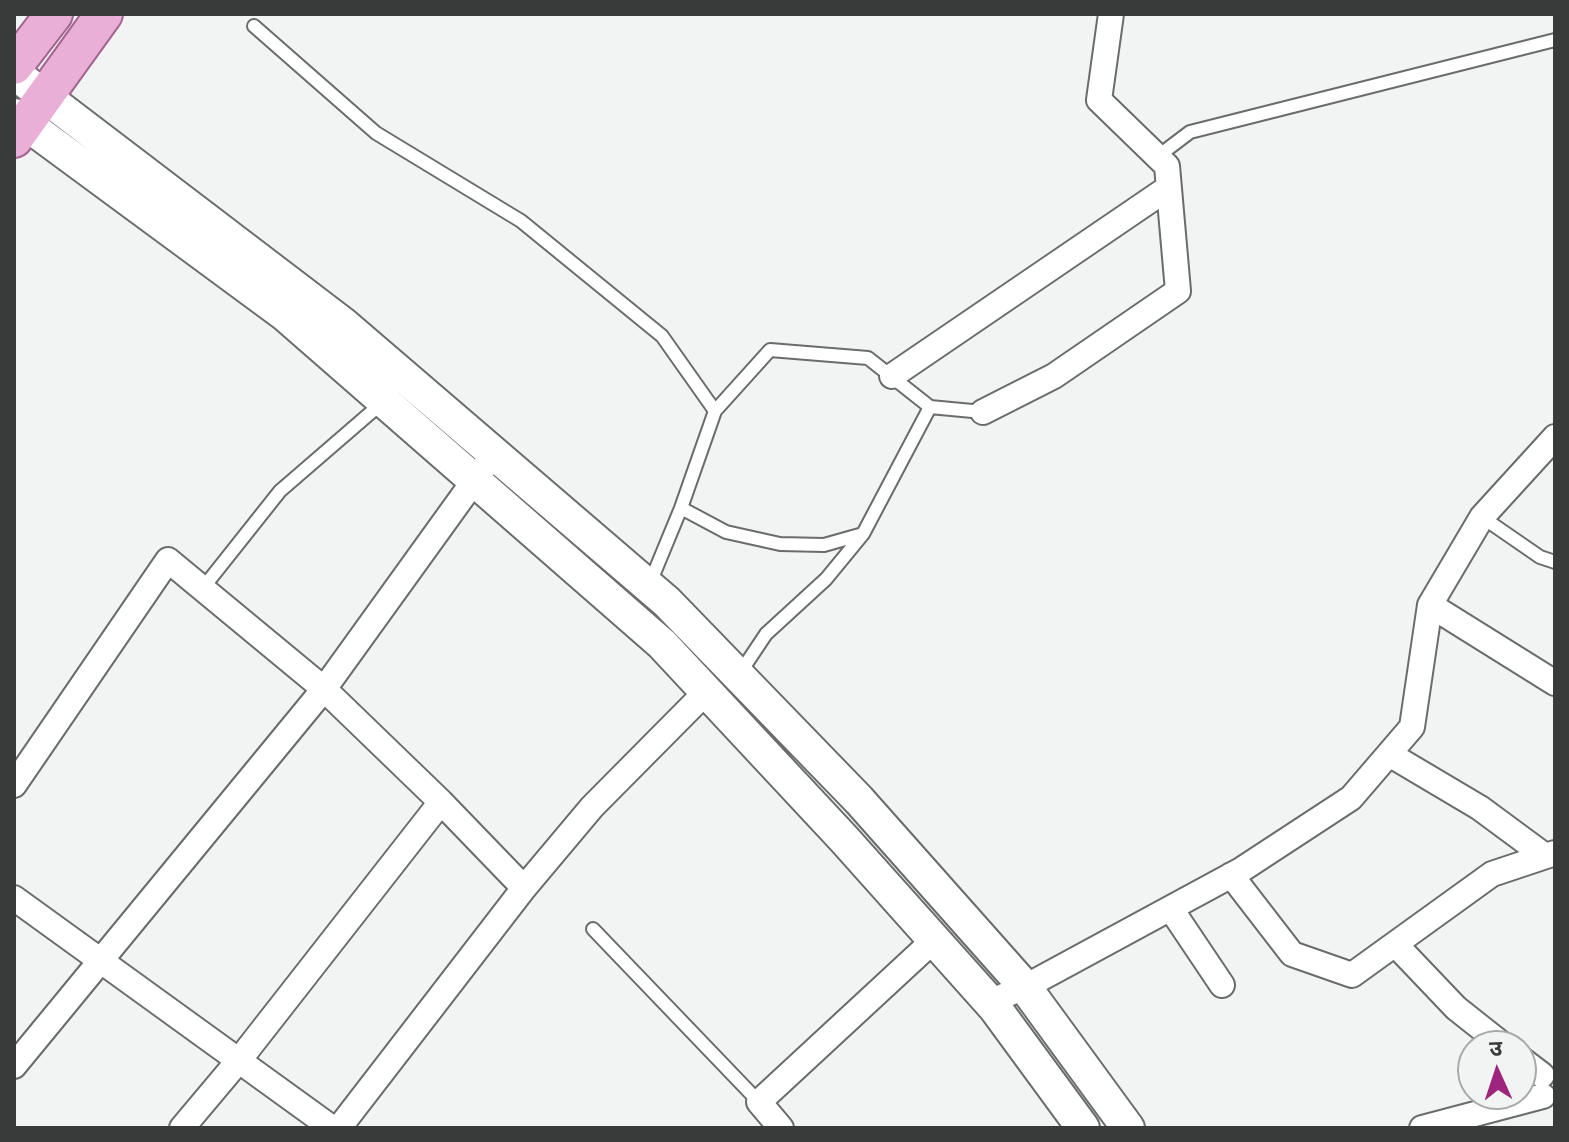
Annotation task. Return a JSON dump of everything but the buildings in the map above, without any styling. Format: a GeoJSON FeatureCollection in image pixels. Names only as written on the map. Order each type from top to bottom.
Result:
{"type":"FeatureCollection","features":[{"type":"Feature","properties":{"kind":"main road"},"geometry":{"type":"LineString","coordinates":[[14,66],[54,14]]}},
{"type":"Feature","properties":{"kind":"main road"},"geometry":{"type":"LineString","coordinates":[[25,118],[104,14]]}},
{"type":"Feature","properties":{"kind":"main road"},"geometry":{"type":"LineString","coordinates":[[14,73],[25,118],[284,314],[662,644],[989,1002],[1083,1128]]}},
{"type":"Feature","properties":{"kind":"main road"},"geometry":{"type":"LineString","coordinates":[[25,118],[342,323],[648,586],[859,800],[1025,987],[1128,1128]]}},
{"type":"Feature","properties":{"kind":"street"},"geometry":{"type":"LineString","coordinates":[[983,412],[1054,376],[1178,291],[1167,166],[1099,100],[1111,14]]}},
{"type":"Feature","properties":{"kind":"street"},"geometry":{"type":"LineString","coordinates":[[892,376],[1168,188]]}},
{"type":"Feature","properties":{"kind":"street"},"geometry":{"type":"LineString","coordinates":[[989,1002],[1025,987],[1171,909],[1231,875],[1351,798],[1412,727],[1430,605],[1482,517],[1555,437]]}},
{"type":"Feature","properties":{"kind":"street"},"geometry":{"type":"LineString","coordinates":[[14,1066],[324,689],[494,455]]}},
{"type":"Feature","properties":{"kind":"street"},"geometry":{"type":"LineString","coordinates":[[14,785],[168,560],[324,689],[441,802],[524,888]]}},
{"type":"Feature","properties":{"kind":"street"},"geometry":{"type":"LineString","coordinates":[[1430,605],[1555,683]]}},
{"type":"Feature","properties":{"kind":"street"},"geometry":{"type":"LineString","coordinates":[[339,1128],[524,888],[592,807],[706,692]]}},
{"type":"Feature","properties":{"kind":"street"},"geometry":{"type":"LineString","coordinates":[[1389,754],[1480,808],[1550,855]]}},
{"type":"Feature","properties":{"kind":"street"},"geometry":{"type":"LineString","coordinates":[[182,1128],[240,1059],[441,802]]}},
{"type":"Feature","properties":{"kind":"street"},"geometry":{"type":"LineString","coordinates":[[1231,875],[1292,954],[1352,975],[1492,874],[1550,855]]}},
{"type":"Feature","properties":{"kind":"street"},"geometry":{"type":"LineString","coordinates":[[14,898],[332,1128]]}},
{"type":"Feature","properties":{"kind":"street"},"geometry":{"type":"LineString","coordinates":[[1171,909],[1222,985]]}},
{"type":"Feature","properties":{"kind":"street"},"geometry":{"type":"LineString","coordinates":[[781,1128],[759,1102],[934,940]]}},
{"type":"Feature","properties":{"kind":"street"},"geometry":{"type":"LineString","coordinates":[[1396,945],[1456,1008],[1484,1030]]}},
{"type":"Feature","properties":{"kind":"street"},"geometry":{"type":"LineString","coordinates":[[1422,1128],[1473,1110]]}},
{"type":"Feature","properties":{"kind":"lane"},"geometry":{"type":"LineString","coordinates":[[254,26],[376,133],[521,221],[662,336],[715,411]]}},
{"type":"Feature","properties":{"kind":"lane"},"geometry":{"type":"LineString","coordinates":[[1157,157],[1190,132],[1555,40]]}},
{"type":"Feature","properties":{"kind":"lane"},"geometry":{"type":"LineString","coordinates":[[648,586],[681,508],[715,411],[770,350],[868,358],[930,407],[983,412]]}},
{"type":"Feature","properties":{"kind":"lane"},"geometry":{"type":"LineString","coordinates":[[203,588],[280,491],[383,401]]}},
{"type":"Feature","properties":{"kind":"lane"},"geometry":{"type":"LineString","coordinates":[[739,675],[766,634],[826,579],[863,534],[930,407]]}},
{"type":"Feature","properties":{"kind":"lane"},"geometry":{"type":"LineString","coordinates":[[681,508],[726,532],[780,544],[824,545],[863,534]]}},
{"type":"Feature","properties":{"kind":"lane"},"geometry":{"type":"LineString","coordinates":[[1482,517],[1540,557],[1555,562]]}},
{"type":"Feature","properties":{"kind":"lane"},"geometry":{"type":"LineString","coordinates":[[593,929],[759,1102]]}}]}
